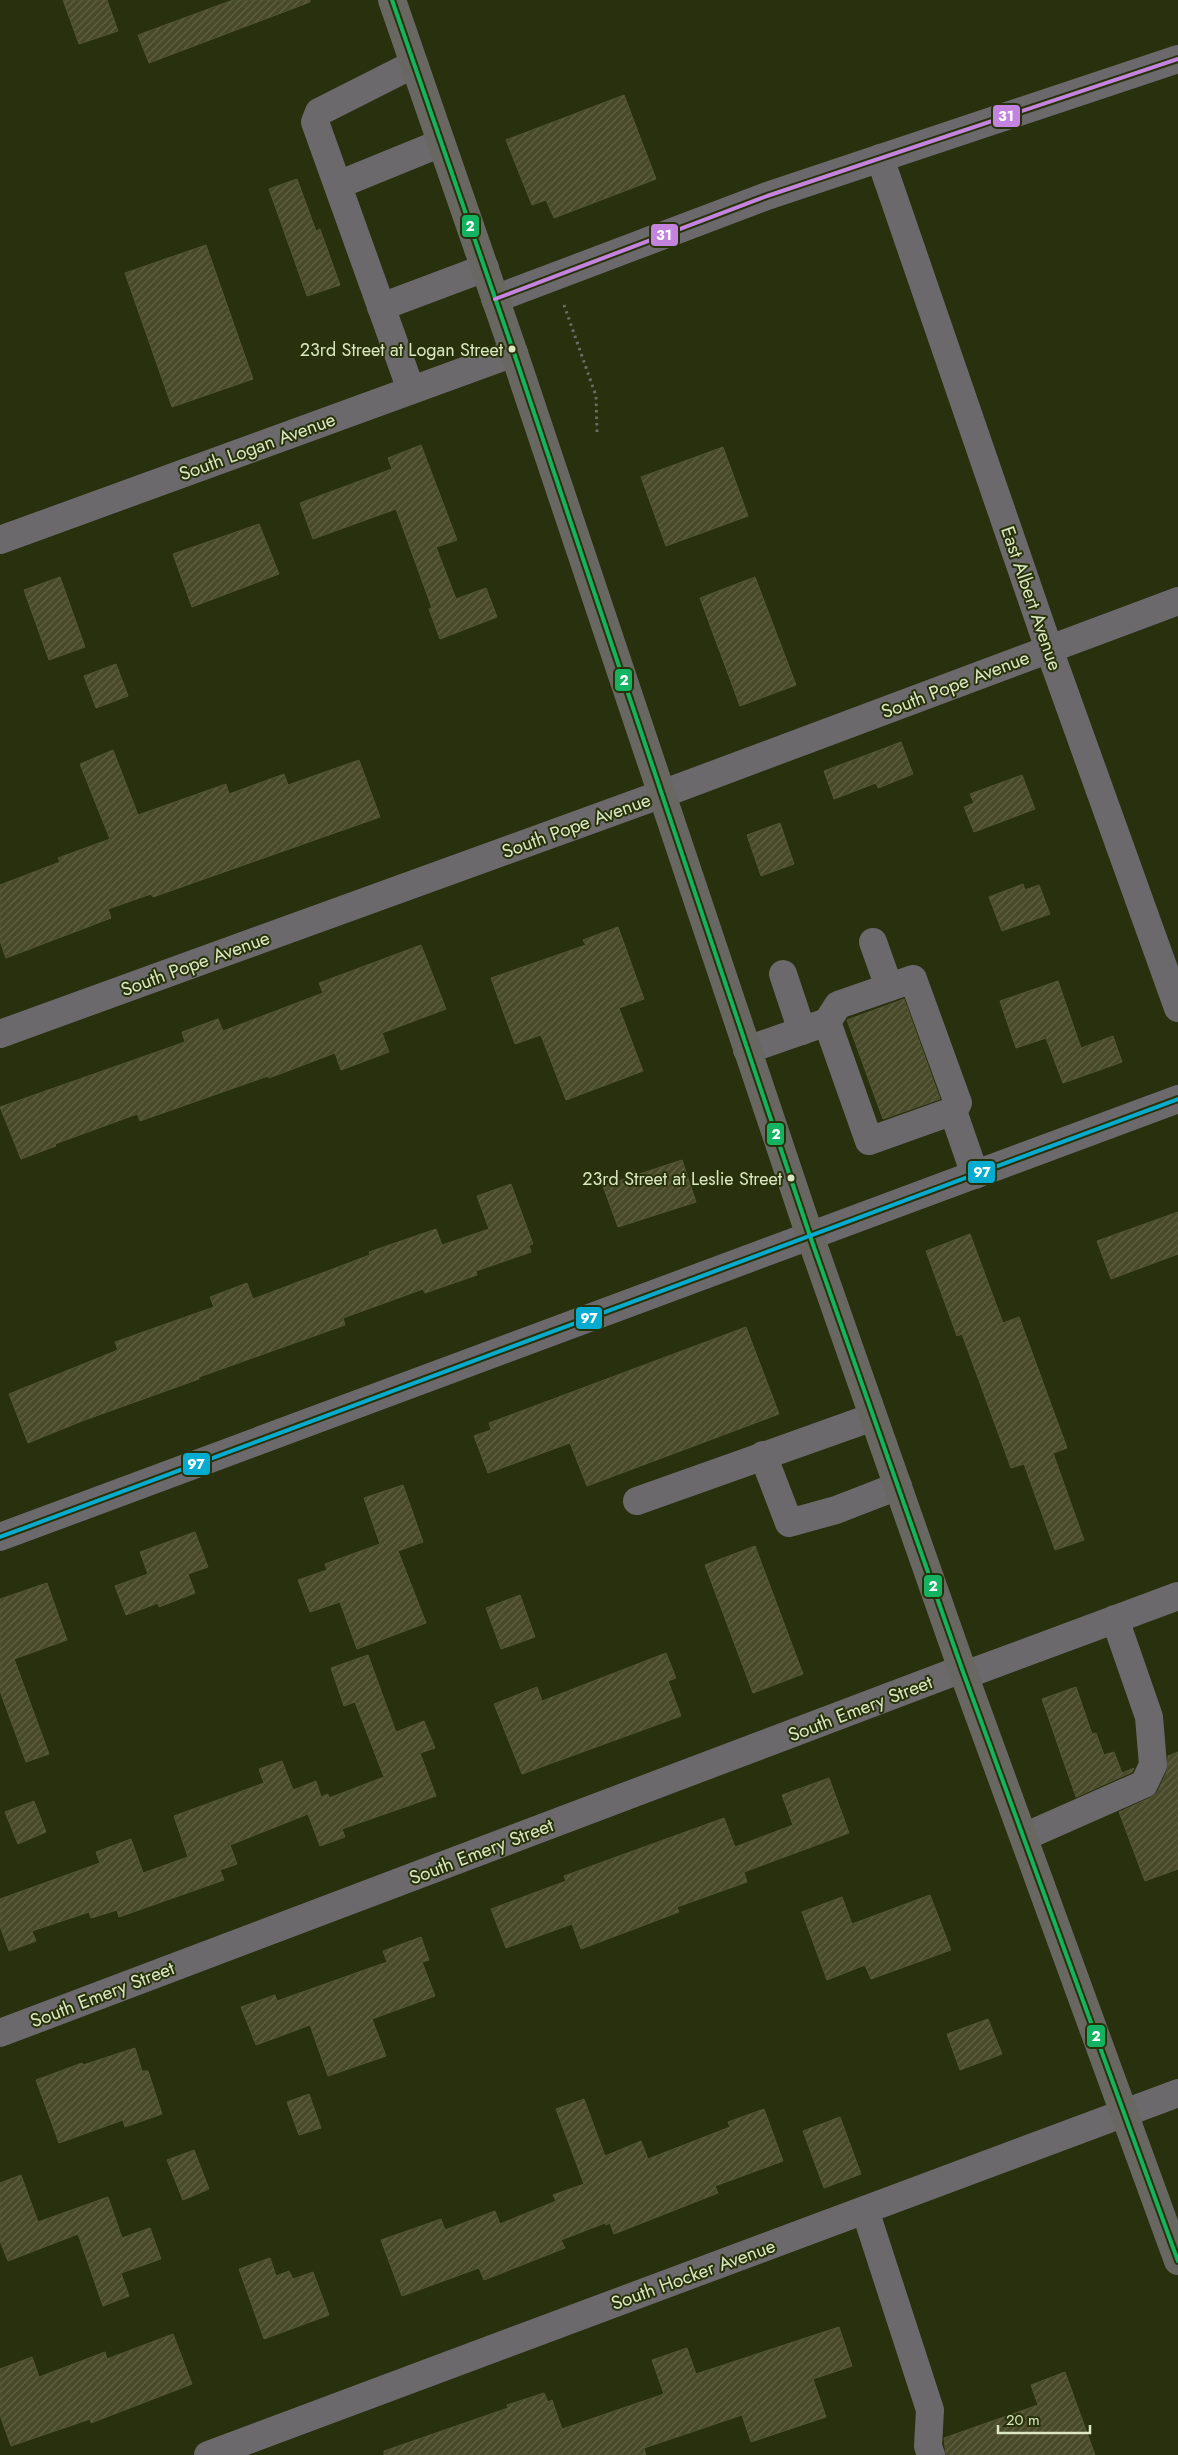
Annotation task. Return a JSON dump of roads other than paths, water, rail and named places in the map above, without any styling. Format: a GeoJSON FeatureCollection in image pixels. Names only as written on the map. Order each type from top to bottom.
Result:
{"type":"FeatureCollection","features":[{"type":"Feature","properties":{"kind":"main road"},"geometry":{"type":"LineString","coordinates":[[392,0],[514,353],[810,1236],[964,1672],[1178,2261]]}},
{"type":"Feature","properties":{"kind":"street"},"geometry":{"type":"LineString","coordinates":[[495,299],[758,200],[1178,59]]}},
{"type":"Feature","properties":{"kind":"street"},"geometry":{"type":"LineString","coordinates":[[411,390],[315,122],[319,112],[414,64]]}},
{"type":"Feature","properties":{"kind":"street"},"geometry":{"type":"LineString","coordinates":[[338,186],[441,143]]}},
{"type":"Feature","properties":{"kind":"street","name":"East Albert Avenue"},"geometry":{"type":"LineString","coordinates":[[880,158],[1049,649],[1178,1008]]}},
{"type":"Feature","properties":{"kind":"street"},"geometry":{"type":"LineString","coordinates":[[382,307],[484,268]]}},
{"type":"Feature","properties":{"kind":"street","name":"South Logan Avenue"},"geometry":{"type":"LineString","coordinates":[[0,540],[514,353]]}},
{"type":"Feature","properties":{"kind":"street","name":"South Pope Avenue"},"geometry":{"type":"LineString","coordinates":[[0,1034],[662,794],[1178,601]]}},
{"type":"Feature","properties":{"kind":"street"},"geometry":{"type":"LineString","coordinates":[[873,942],[889,987]]}},
{"type":"Feature","properties":{"kind":"street"},"geometry":{"type":"LineString","coordinates":[[783,974],[802,1031]]}},
{"type":"Feature","properties":{"kind":"street"},"geometry":{"type":"LineString","coordinates":[[747,1050],[827,1022],[838,1005],[912,979],[958,1102],[953,1111],[869,1141],[827,1022]]}},
{"type":"Feature","properties":{"kind":"street"},"geometry":{"type":"LineString","coordinates":[[0,1537],[1178,1099]]}},
{"type":"Feature","properties":{"kind":"street"},"geometry":{"type":"LineString","coordinates":[[953,1111],[975,1175]]}},
{"type":"Feature","properties":{"kind":"street"},"geometry":{"type":"LineString","coordinates":[[637,1501],[874,1417]]}},
{"type":"Feature","properties":{"kind":"street"},"geometry":{"type":"LineString","coordinates":[[763,1455],[789,1523],[836,1510],[898,1486]]}},
{"type":"Feature","properties":{"kind":"street","name":"South Emery Street"},"geometry":{"type":"LineString","coordinates":[[0,2033],[964,1672],[1178,1596]]}},
{"type":"Feature","properties":{"kind":"street"},"geometry":{"type":"LineString","coordinates":[[1024,1837],[1144,1784],[1153,1765],[1149,1717],[1115,1619]]}},
{"type":"Feature","properties":{"kind":"street","name":"South Hocker Avenue"},"geometry":{"type":"LineString","coordinates":[[208,2455],[1178,2093]]}},
{"type":"Feature","properties":{"kind":"street"},"geometry":{"type":"LineString","coordinates":[[865,2210],[930,2410],[928,2446],[931,2455]]}},
{"type":"Feature","properties":{"kind":"place","name":"23rd Street at Logan Street"},"geometry":{"type":"Point","coordinates":[512,349]}},
{"type":"Feature","properties":{"kind":"place","name":"23rd Street at Leslie Street"},"geometry":{"type":"Point","coordinates":[791,1178]}}]}
